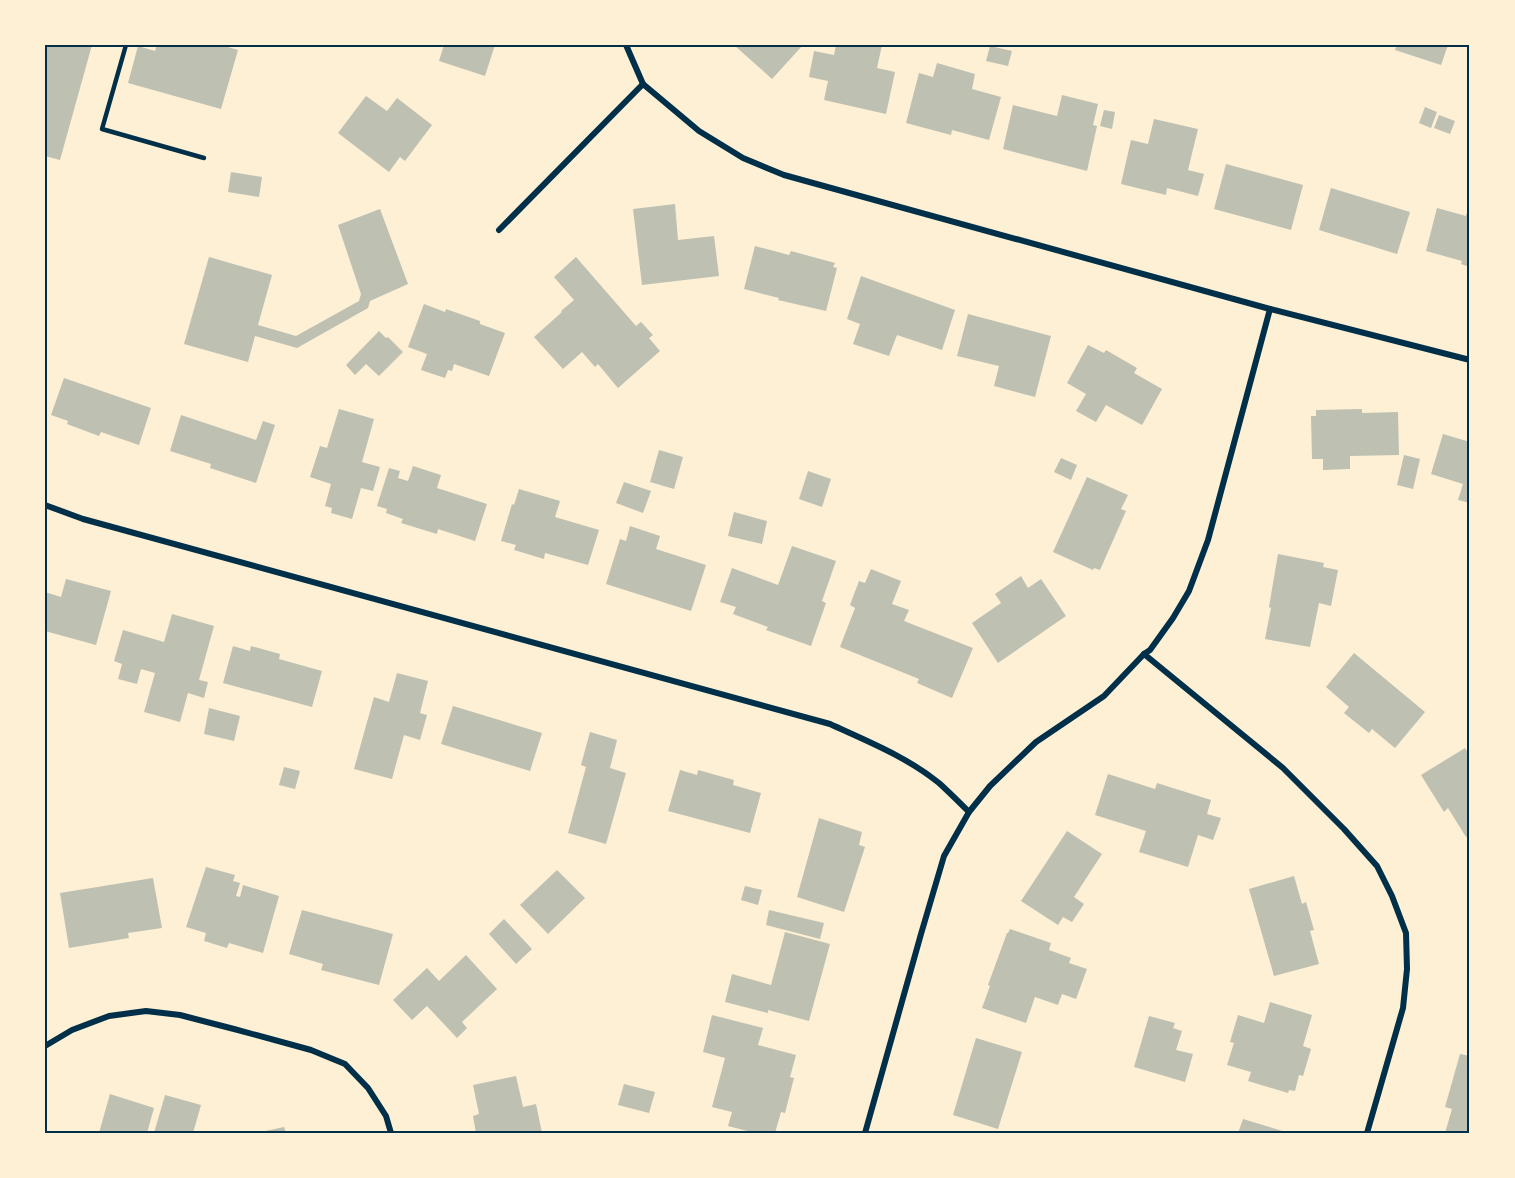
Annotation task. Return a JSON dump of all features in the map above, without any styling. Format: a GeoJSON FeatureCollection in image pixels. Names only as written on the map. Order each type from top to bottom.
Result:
{"type":"FeatureCollection","features":[{"type":"Feature","properties":{"kind":"street"},"geometry":{"type":"LineString","coordinates":[[626,45],[643,84],[699,130],[743,158],[784,175],[1270,309],[1470,360]]}},
{"type":"Feature","properties":{"kind":"street"},"geometry":{"type":"LineString","coordinates":[[499,230],[643,84]]}},
{"type":"Feature","properties":{"kind":"street"},"geometry":{"type":"LineString","coordinates":[[865,1133],[944,856],[969,812],[990,786],[1036,742],[1104,696],[1150,650],[1189,591],[1208,540],[1270,309]]}},
{"type":"Feature","properties":{"kind":"street"},"geometry":{"type":"LineString","coordinates":[[45,505],[83,519],[830,724],[873,743],[909,763],[938,782],[969,812]]}},
{"type":"Feature","properties":{"kind":"street"},"geometry":{"type":"LineString","coordinates":[[1144,654],[1283,768],[1377,866],[1392,896],[1406,933],[1407,969],[1403,1008],[1367,1133]]}},
{"type":"Feature","properties":{"kind":"street"},"geometry":{"type":"LineString","coordinates":[[45,1046],[72,1030],[109,1016],[146,1011],[202,1021],[311,1050],[345,1064],[368,1088],[386,1116],[391,1133]]}},
{"type":"Feature","properties":{"kind":"lane"},"geometry":{"type":"LineString","coordinates":[[126,45],[102,129],[204,158]]}},
{"type":"Feature","properties":{"kind":"building"},"geometry":{"type":"Polygon","coordinates":[[[45,45],[92,45],[60,160],[45,156],[45,45]]]}},
{"type":"Feature","properties":{"kind":"building"},"geometry":{"type":"Polygon","coordinates":[[[157,45],[221,45],[238,50],[221,109],[128,83],[138,46],[155,51],[157,45]]]}},
{"type":"Feature","properties":{"kind":"building"},"geometry":{"type":"Polygon","coordinates":[[[444,45],[495,45],[485,76],[439,61],[444,45]]]}},
{"type":"Feature","properties":{"kind":"building"},"geometry":{"type":"Polygon","coordinates":[[[734,45],[803,45],[772,79],[734,45]]]}},
{"type":"Feature","properties":{"kind":"building"},"geometry":{"type":"Polygon","coordinates":[[[836,45],[882,45],[877,68],[895,72],[886,114],[824,100],[828,81],[809,77],[814,51],[834,55],[836,45]]]}},
{"type":"Feature","properties":{"kind":"building"},"geometry":{"type":"Polygon","coordinates":[[[1397,45],[1448,45],[1441,65],[1395,50],[1397,45]]]}},
{"type":"Feature","properties":{"kind":"building"},"geometry":{"type":"Polygon","coordinates":[[[990,46],[1012,51],[1008,66],[986,61],[990,46]]]}},
{"type":"Feature","properties":{"kind":"building"},"geometry":{"type":"Polygon","coordinates":[[[937,63],[975,74],[972,89],[1001,97],[989,140],[952,130],[951,135],[906,123],[919,73],[933,77],[937,63]]]}},
{"type":"Feature","properties":{"kind":"building"},"geometry":{"type":"Polygon","coordinates":[[[1062,95],[1098,104],[1093,125],[1097,126],[1087,171],[1003,149],[1013,105],[1057,116],[1062,95]]]}},
{"type":"Feature","properties":{"kind":"building"},"geometry":{"type":"Polygon","coordinates":[[[366,96],[387,111],[397,98],[432,125],[405,161],[400,157],[389,172],[338,133],[366,96]]]}},
{"type":"Feature","properties":{"kind":"building"},"geometry":{"type":"Polygon","coordinates":[[[1425,107],[1437,112],[1431,128],[1419,123],[1425,107]]]}},
{"type":"Feature","properties":{"kind":"building"},"geometry":{"type":"Polygon","coordinates":[[[1104,110],[1115,112],[1112,129],[1100,126],[1104,110]]]}},
{"type":"Feature","properties":{"kind":"building"},"geometry":{"type":"Polygon","coordinates":[[[1439,115],[1455,121],[1450,134],[1434,128],[1439,115]]]}},
{"type":"Feature","properties":{"kind":"building"},"geometry":{"type":"Polygon","coordinates":[[[1154,119],[1198,129],[1188,170],[1204,174],[1198,196],[1167,188],[1166,195],[1121,184],[1131,140],[1148,144],[1154,119]]]}},
{"type":"Feature","properties":{"kind":"building"},"geometry":{"type":"Polygon","coordinates":[[[1226,164],[1303,185],[1291,230],[1214,209],[1226,164]]]}},
{"type":"Feature","properties":{"kind":"building"},"geometry":{"type":"Polygon","coordinates":[[[231,172],[262,177],[259,197],[228,192],[231,172]]]}},
{"type":"Feature","properties":{"kind":"building"},"geometry":{"type":"Polygon","coordinates":[[[1331,188],[1410,212],[1397,254],[1319,230],[1331,188]]]}},
{"type":"Feature","properties":{"kind":"building"},"geometry":{"type":"Polygon","coordinates":[[[675,204],[678,240],[714,236],[719,276],[642,285],[633,209],[675,204]]]}},
{"type":"Feature","properties":{"kind":"building"},"geometry":{"type":"Polygon","coordinates":[[[1469,205],[1470,267],[1461,264],[1462,261],[1426,251],[1437,208],[1466,216],[1469,205]]]}},
{"type":"Feature","properties":{"kind":"building"},"geometry":{"type":"Polygon","coordinates":[[[380,209],[408,284],[370,301],[368,308],[297,348],[255,336],[248,362],[184,344],[209,257],[272,275],[258,325],[296,336],[359,301],[361,294],[338,225],[380,209]]]}},
{"type":"Feature","properties":{"kind":"building"},"geometry":{"type":"Polygon","coordinates":[[[755,246],[789,255],[791,251],[835,263],[833,267],[837,268],[826,311],[778,300],[779,298],[744,289],[755,246]]]}},
{"type":"Feature","properties":{"kind":"building"},"geometry":{"type":"Polygon","coordinates":[[[576,257],[636,326],[641,322],[653,335],[649,338],[660,351],[618,388],[598,364],[595,367],[582,352],[563,369],[534,337],[574,300],[554,277],[576,257]]]}},
{"type":"Feature","properties":{"kind":"building"},"geometry":{"type":"Polygon","coordinates":[[[861,276],[955,310],[942,350],[897,335],[889,356],[853,344],[860,324],[847,319],[861,276]]]}},
{"type":"Feature","properties":{"kind":"building"},"geometry":{"type":"Polygon","coordinates":[[[424,304],[480,321],[480,324],[505,333],[489,376],[454,364],[452,371],[448,370],[445,378],[421,370],[427,354],[408,347],[424,304]]]}},
{"type":"Feature","properties":{"kind":"building"},"geometry":{"type":"Polygon","coordinates":[[[968,314],[1051,336],[1035,397],[994,386],[999,366],[957,356],[968,314]]]}},
{"type":"Feature","properties":{"kind":"building"},"geometry":{"type":"Polygon","coordinates":[[[379,331],[403,352],[379,376],[366,364],[355,375],[346,365],[379,331]]]}},
{"type":"Feature","properties":{"kind":"building"},"geometry":{"type":"Polygon","coordinates":[[[1088,345],[1104,353],[1106,350],[1137,368],[1134,373],[1162,389],[1142,425],[1106,405],[1096,422],[1076,411],[1086,394],[1067,383],[1088,345]]]}},
{"type":"Feature","properties":{"kind":"building"},"geometry":{"type":"Polygon","coordinates":[[[64,378],[151,408],[139,445],[101,432],[99,436],[67,424],[68,421],[51,415],[64,378]]]}},
{"type":"Feature","properties":{"kind":"building"},"geometry":{"type":"Polygon","coordinates":[[[339,409],[374,419],[362,462],[380,467],[373,491],[361,488],[352,519],[331,513],[332,508],[325,506],[331,484],[310,477],[320,446],[327,448],[339,409]]]}},
{"type":"Feature","properties":{"kind":"building"},"geometry":{"type":"Polygon","coordinates":[[[1362,409],[1362,413],[1398,412],[1399,455],[1350,456],[1350,469],[1323,470],[1323,459],[1312,459],[1311,416],[1316,416],[1316,410],[1362,409]]]}},
{"type":"Feature","properties":{"kind":"building"},"geometry":{"type":"Polygon","coordinates":[[[181,415],[256,440],[263,421],[275,425],[256,483],[210,468],[211,464],[170,451],[181,415]]]}},
{"type":"Feature","properties":{"kind":"building"},"geometry":{"type":"Polygon","coordinates":[[[1443,434],[1470,442],[1470,503],[1458,500],[1463,484],[1431,474],[1443,434]]]}},
{"type":"Feature","properties":{"kind":"building"},"geometry":{"type":"Polygon","coordinates":[[[659,450],[683,457],[674,489],[650,482],[659,450]]]}},
{"type":"Feature","properties":{"kind":"building"},"geometry":{"type":"Polygon","coordinates":[[[1404,455],[1420,459],[1413,489],[1397,485],[1404,455]]]}},
{"type":"Feature","properties":{"kind":"building"},"geometry":{"type":"Polygon","coordinates":[[[1061,458],[1077,465],[1071,480],[1054,472],[1061,458]]]}},
{"type":"Feature","properties":{"kind":"building"},"geometry":{"type":"Polygon","coordinates":[[[413,466],[441,475],[437,488],[487,504],[475,541],[438,529],[437,534],[401,523],[403,519],[386,513],[387,509],[377,506],[389,468],[400,471],[398,478],[408,481],[413,466]]]}},
{"type":"Feature","properties":{"kind":"building"},"geometry":{"type":"Polygon","coordinates":[[[808,471],[831,479],[822,507],[799,499],[808,471]]]}},
{"type":"Feature","properties":{"kind":"building"},"geometry":{"type":"Polygon","coordinates":[[[1087,477],[1128,495],[1121,509],[1126,511],[1100,570],[1094,568],[1093,570],[1053,552],[1087,477]]]}},
{"type":"Feature","properties":{"kind":"building"},"geometry":{"type":"Polygon","coordinates":[[[624,482],[651,491],[643,513],[616,503],[624,482]]]}},
{"type":"Feature","properties":{"kind":"building"},"geometry":{"type":"Polygon","coordinates":[[[519,489],[560,501],[555,517],[599,530],[588,565],[545,553],[544,559],[514,550],[516,545],[501,541],[519,489]]]}},
{"type":"Feature","properties":{"kind":"building"},"geometry":{"type":"Polygon","coordinates":[[[734,512],[767,521],[762,544],[728,536],[734,512]]]}},
{"type":"Feature","properties":{"kind":"building"},"geometry":{"type":"Polygon","coordinates":[[[630,526],[660,536],[656,549],[706,565],[691,611],[606,584],[620,539],[626,541],[630,526]]]}},
{"type":"Feature","properties":{"kind":"building"},"geometry":{"type":"Polygon","coordinates":[[[792,546],[836,561],[822,601],[826,603],[811,646],[766,630],[768,627],[733,614],[736,607],[720,602],[732,568],[778,585],[792,546]]]}},
{"type":"Feature","properties":{"kind":"building"},"geometry":{"type":"Polygon","coordinates":[[[1278,554],[1324,563],[1323,567],[1338,570],[1331,606],[1319,603],[1310,647],[1265,639],[1278,554]]]}},
{"type":"Feature","properties":{"kind":"building"},"geometry":{"type":"Polygon","coordinates":[[[871,569],[901,581],[892,604],[909,610],[904,621],[973,648],[952,698],[917,683],[919,679],[840,647],[855,608],[850,605],[859,581],[865,583],[871,569]]]}},
{"type":"Feature","properties":{"kind":"building"},"geometry":{"type":"Polygon","coordinates":[[[1021,576],[1028,588],[1041,579],[1066,616],[998,663],[972,623],[1001,603],[995,594],[1021,576]]]}},
{"type":"Feature","properties":{"kind":"building"},"geometry":{"type":"Polygon","coordinates":[[[66,579],[111,591],[96,645],[45,631],[45,592],[61,597],[66,579]]]}},
{"type":"Feature","properties":{"kind":"building"},"geometry":{"type":"Polygon","coordinates":[[[172,614],[214,626],[199,680],[208,682],[204,698],[188,693],[180,722],[144,712],[155,673],[141,669],[137,684],[118,679],[122,664],[114,661],[123,630],[164,642],[172,614]]]}},
{"type":"Feature","properties":{"kind":"building"},"geometry":{"type":"Polygon","coordinates":[[[233,646],[250,651],[251,646],[280,654],[279,659],[322,671],[312,707],[223,683],[233,646]]]}},
{"type":"Feature","properties":{"kind":"building"},"geometry":{"type":"Polygon","coordinates":[[[1354,653],[1425,712],[1395,748],[1372,729],[1369,733],[1344,713],[1349,707],[1326,687],[1354,653]]]}},
{"type":"Feature","properties":{"kind":"building"},"geometry":{"type":"Polygon","coordinates":[[[397,673],[428,681],[420,713],[427,715],[420,740],[404,735],[392,779],[354,769],[374,697],[389,702],[397,673]]]}},
{"type":"Feature","properties":{"kind":"building"},"geometry":{"type":"Polygon","coordinates":[[[453,706],[542,733],[530,771],[441,744],[453,706]]]}},
{"type":"Feature","properties":{"kind":"building"},"geometry":{"type":"Polygon","coordinates":[[[209,708],[240,716],[234,741],[204,734],[209,708]]]}},
{"type":"Feature","properties":{"kind":"building"},"geometry":{"type":"Polygon","coordinates":[[[590,732],[617,740],[610,768],[626,773],[606,844],[568,833],[586,767],[581,765],[590,732]]]}},
{"type":"Feature","properties":{"kind":"building"},"geometry":{"type":"Polygon","coordinates":[[[1465,748],[1470,756],[1470,835],[1466,837],[1448,808],[1444,812],[1421,775],[1465,748]]]}},
{"type":"Feature","properties":{"kind":"building"},"geometry":{"type":"Polygon","coordinates":[[[284,767],[300,771],[295,789],[279,785],[284,767]]]}},
{"type":"Feature","properties":{"kind":"building"},"geometry":{"type":"Polygon","coordinates":[[[680,770],[697,775],[698,770],[734,780],[733,785],[761,793],[750,833],[668,811],[680,770]]]}},
{"type":"Feature","properties":{"kind":"building"},"geometry":{"type":"Polygon","coordinates":[[[1108,774],[1155,789],[1157,783],[1211,800],[1207,814],[1221,818],[1213,840],[1198,835],[1188,867],[1139,852],[1146,831],[1095,815],[1108,774]]]}},
{"type":"Feature","properties":{"kind":"building"},"geometry":{"type":"Polygon","coordinates":[[[819,818],[862,832],[859,845],[865,847],[844,912],[797,897],[819,818]]]}},
{"type":"Feature","properties":{"kind":"building"},"geometry":{"type":"Polygon","coordinates":[[[1067,831],[1102,854],[1074,897],[1084,904],[1072,922],[1063,917],[1058,925],[1021,901],[1067,831]]]}},
{"type":"Feature","properties":{"kind":"building"},"geometry":{"type":"Polygon","coordinates":[[[206,867],[235,875],[233,881],[240,883],[236,896],[240,897],[243,885],[279,896],[263,953],[229,943],[227,948],[204,941],[206,933],[186,927],[206,867]]]}},
{"type":"Feature","properties":{"kind":"building"},"geometry":{"type":"Polygon","coordinates":[[[557,870],[585,898],[548,934],[520,905],[557,870]]]}},
{"type":"Feature","properties":{"kind":"building"},"geometry":{"type":"Polygon","coordinates":[[[1294,876],[1302,904],[1306,902],[1314,930],[1310,931],[1319,964],[1274,976],[1249,889],[1294,876]]]}},
{"type":"Feature","properties":{"kind":"building"},"geometry":{"type":"Polygon","coordinates":[[[153,878],[162,928],[128,933],[129,938],[69,948],[60,893],[153,878]]]}},
{"type":"Feature","properties":{"kind":"building"},"geometry":{"type":"Polygon","coordinates":[[[745,886],[762,890],[758,905],[741,900],[745,886]]]}},
{"type":"Feature","properties":{"kind":"building"},"geometry":{"type":"Polygon","coordinates":[[[302,910],[393,934],[379,985],[321,970],[323,964],[289,954],[302,910]]]}},
{"type":"Feature","properties":{"kind":"building"},"geometry":{"type":"Polygon","coordinates":[[[769,910],[824,923],[820,939],[766,925],[769,910]]]}},
{"type":"Feature","properties":{"kind":"building"},"geometry":{"type":"Polygon","coordinates":[[[504,919],[532,949],[516,964],[489,934],[504,919]]]}},
{"type":"Feature","properties":{"kind":"building"},"geometry":{"type":"Polygon","coordinates":[[[1010,929],[1051,943],[1049,950],[1071,958],[1069,963],[1087,969],[1076,999],[1062,994],[1058,1005],[1035,997],[1026,1023],[982,1008],[990,986],[988,985],[1010,929]]]}},
{"type":"Feature","properties":{"kind":"building"},"geometry":{"type":"Polygon","coordinates":[[[785,932],[830,944],[809,1021],[725,1002],[732,974],[771,985],[785,932]]]}},
{"type":"Feature","properties":{"kind":"building"},"geometry":{"type":"Polygon","coordinates":[[[466,955],[497,989],[462,1022],[467,1028],[457,1038],[427,1006],[412,1020],[393,1000],[427,968],[439,981],[466,955]]]}},
{"type":"Feature","properties":{"kind":"building"},"geometry":{"type":"Polygon","coordinates":[[[1270,1002],[1312,1015],[1303,1046],[1311,1049],[1303,1076],[1299,1075],[1295,1091],[1289,1090],[1288,1093],[1248,1081],[1251,1072],[1227,1065],[1234,1043],[1230,1042],[1238,1015],[1264,1023],[1270,1002]]]}},
{"type":"Feature","properties":{"kind":"building"},"geometry":{"type":"Polygon","coordinates":[[[712,1015],[763,1028],[758,1045],[796,1055],[790,1077],[794,1078],[785,1113],[781,1112],[775,1133],[755,1133],[728,1126],[732,1112],[712,1107],[725,1058],[703,1052],[712,1015]]]}},
{"type":"Feature","properties":{"kind":"building"},"geometry":{"type":"Polygon","coordinates":[[[1149,1016],[1175,1023],[1173,1028],[1182,1031],[1176,1050],[1193,1054],[1185,1082],[1134,1067],[1149,1016]]]}},
{"type":"Feature","properties":{"kind":"building"},"geometry":{"type":"Polygon","coordinates":[[[976,1038],[1022,1052],[998,1129],[953,1115],[976,1038]]]}},
{"type":"Feature","properties":{"kind":"building"},"geometry":{"type":"Polygon","coordinates":[[[1460,1054],[1470,1056],[1470,1133],[1445,1133],[1452,1109],[1445,1107],[1460,1054]]]}},
{"type":"Feature","properties":{"kind":"building"},"geometry":{"type":"Polygon","coordinates":[[[516,1076],[523,1107],[536,1104],[542,1133],[476,1133],[473,1116],[479,1114],[473,1085],[516,1076]]]}},
{"type":"Feature","properties":{"kind":"building"},"geometry":{"type":"Polygon","coordinates":[[[624,1084],[655,1092],[649,1113],[618,1105],[624,1084]]]}},
{"type":"Feature","properties":{"kind":"building"},"geometry":{"type":"Polygon","coordinates":[[[110,1094],[154,1108],[147,1133],[99,1133],[110,1094]]]}},
{"type":"Feature","properties":{"kind":"building"},"geometry":{"type":"Polygon","coordinates":[[[165,1095],[201,1105],[193,1133],[154,1133],[165,1095]]]}},
{"type":"Feature","properties":{"kind":"building"},"geometry":{"type":"Polygon","coordinates":[[[1243,1119],[1286,1132],[1286,1133],[1238,1133],[1243,1119]]]}},
{"type":"Feature","properties":{"kind":"building"},"geometry":{"type":"Polygon","coordinates":[[[284,1127],[286,1133],[261,1133],[261,1132],[284,1127]]]}}]}
